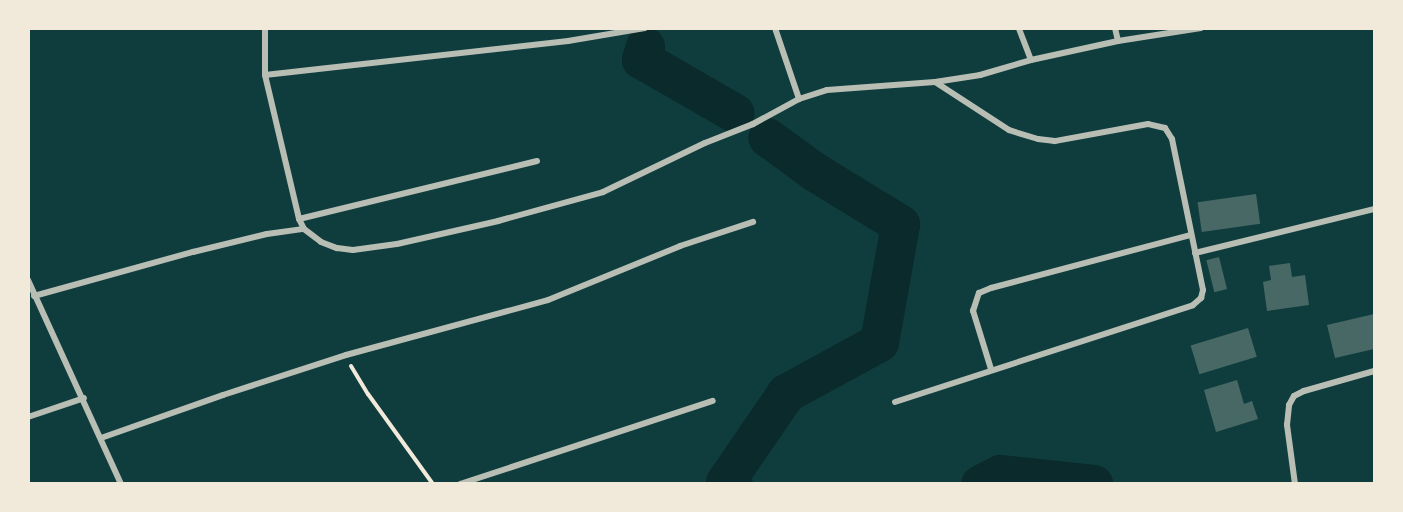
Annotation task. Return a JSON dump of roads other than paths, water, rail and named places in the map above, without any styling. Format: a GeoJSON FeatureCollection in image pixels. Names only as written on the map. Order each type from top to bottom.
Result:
{"type":"FeatureCollection","features":[{"type":"Feature","properties":{"kind":"street"},"geometry":{"type":"LineString","coordinates":[[265,28],[265,75],[299,219],[304,229],[321,242],[353,250],[498,221],[603,192],[705,143],[753,124],[799,99],[827,90],[936,82],[980,75],[1031,60],[1118,41],[1201,28]]}},
{"type":"Feature","properties":{"kind":"street"},"geometry":{"type":"LineString","coordinates":[[265,75],[568,41],[645,28]]}},
{"type":"Feature","properties":{"kind":"street"},"geometry":{"type":"LineString","coordinates":[[776,28],[799,99]]}},
{"type":"Feature","properties":{"kind":"street"},"geometry":{"type":"LineString","coordinates":[[1019,28],[1031,60]]}},
{"type":"Feature","properties":{"kind":"street"},"geometry":{"type":"LineString","coordinates":[[1115,28],[1118,41]]}},
{"type":"Feature","properties":{"kind":"street"},"geometry":{"type":"LineString","coordinates":[[895,402],[1193,305],[1201,298],[1203,290],[1172,139],[1165,128],[1148,124],[1055,141],[1038,139],[1009,130],[936,82]]}},
{"type":"Feature","properties":{"kind":"street"},"geometry":{"type":"LineString","coordinates":[[299,219],[537,161]]}},
{"type":"Feature","properties":{"kind":"street"},"geometry":{"type":"LineString","coordinates":[[1195,253],[1374,209]]}},
{"type":"Feature","properties":{"kind":"street"},"geometry":{"type":"LineString","coordinates":[[101,438],[346,355],[548,300],[680,246],[753,222]]}},
{"type":"Feature","properties":{"kind":"street"},"geometry":{"type":"LineString","coordinates":[[34,296],[193,252],[267,234],[304,229]]}},
{"type":"Feature","properties":{"kind":"street"},"geometry":{"type":"LineString","coordinates":[[991,369],[974,311],[979,293],[1190,235]]}},
{"type":"Feature","properties":{"kind":"street"},"geometry":{"type":"LineString","coordinates":[[28,280],[121,483]]}},
{"type":"Feature","properties":{"kind":"street"},"geometry":{"type":"LineString","coordinates":[[1295,483],[1287,425],[1289,405],[1294,396],[1374,371]]}},
{"type":"Feature","properties":{"kind":"street"},"geometry":{"type":"LineString","coordinates":[[28,417],[84,398]]}},
{"type":"Feature","properties":{"kind":"street"},"geometry":{"type":"LineString","coordinates":[[460,483],[713,401]]}},
{"type":"Feature","properties":{"kind":"waterway"},"geometry":{"type":"LineString","coordinates":[[645,46],[641,59],[735,113]]}},
{"type":"Feature","properties":{"kind":"waterway"},"geometry":{"type":"LineString","coordinates":[[733,484],[725,482],[786,393],[879,342],[900,224],[815,172],[767,137]]}},
{"type":"Feature","properties":{"kind":"waterway"},"geometry":{"type":"LineString","coordinates":[[980,484],[1000,474],[1093,484]]}}]}
